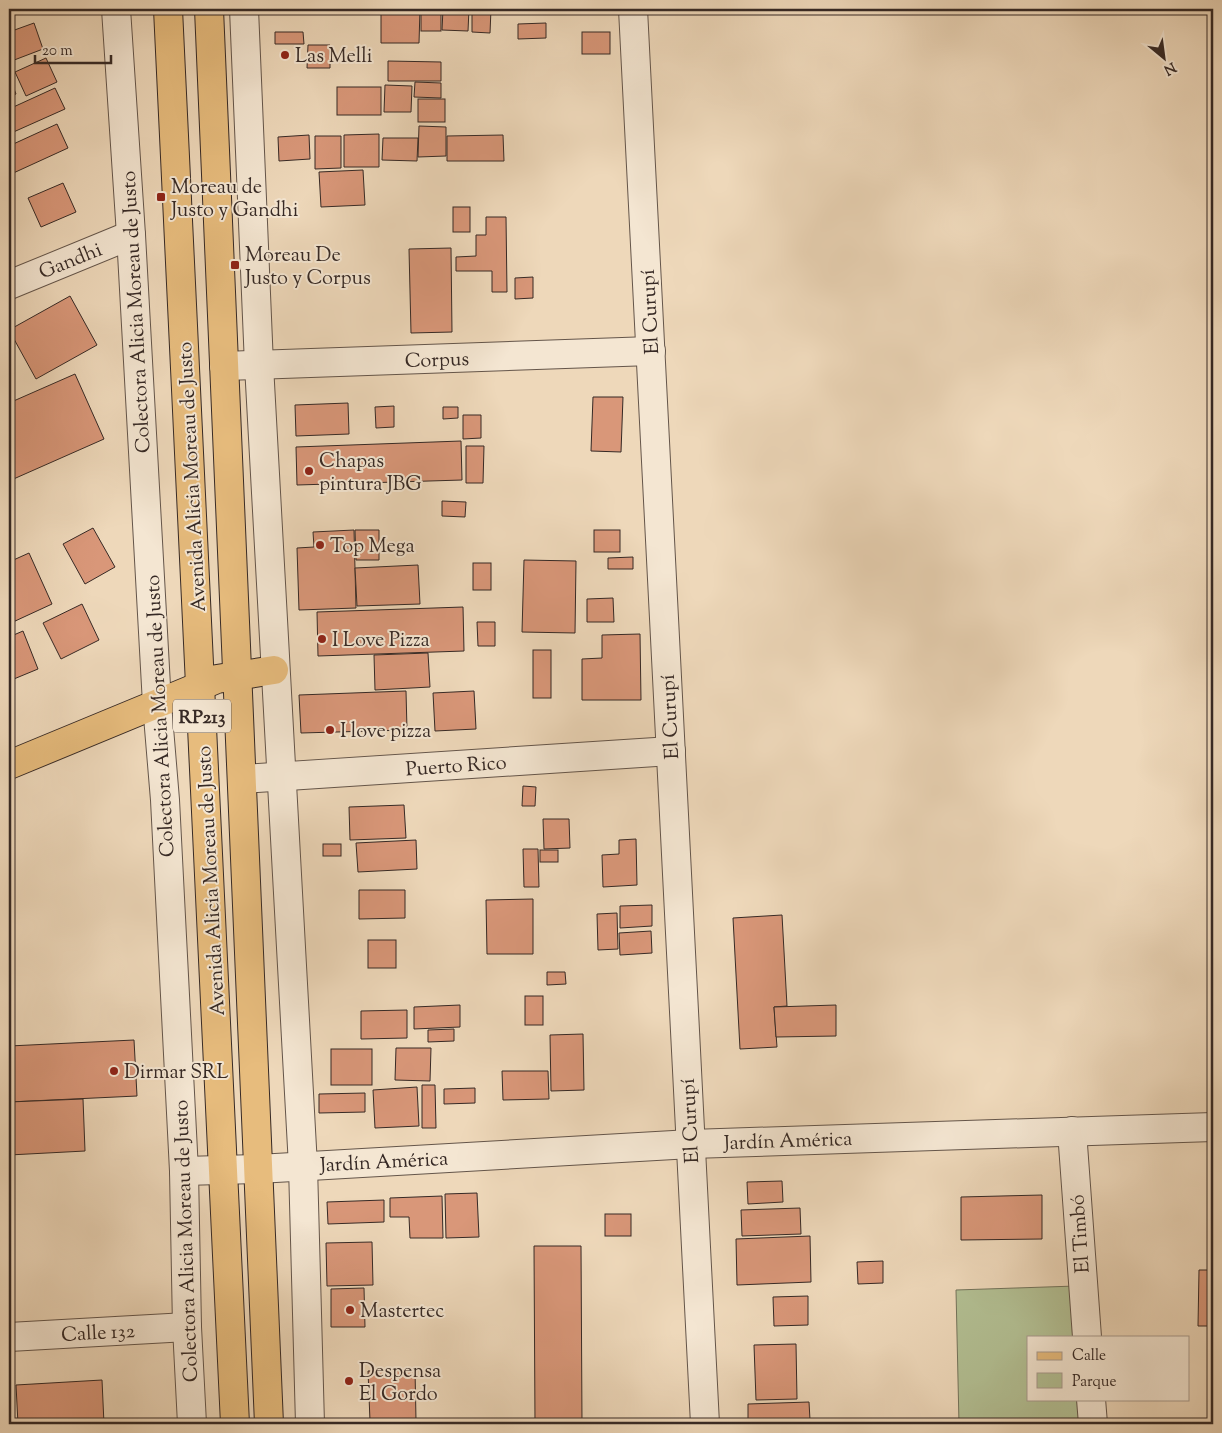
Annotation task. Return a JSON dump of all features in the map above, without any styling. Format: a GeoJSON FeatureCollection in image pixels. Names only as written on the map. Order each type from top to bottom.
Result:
{"type":"FeatureCollection","features":[{"type":"Feature","properties":{"kind":"main road","name":"Avenida Alicia Moreau de Justo"},"geometry":{"type":"LineString","coordinates":[[168,9],[235,1424]]}},
{"type":"Feature","properties":{"kind":"main road","name":"Avenida Alicia Moreau de Justo"},"geometry":{"type":"LineString","coordinates":[[209,9],[236,675],[270,1424]]}},
{"type":"Feature","properties":{"kind":"main road"},"geometry":{"type":"LineString","coordinates":[[9,765],[217,679],[274,670]]}},
{"type":"Feature","properties":{"kind":"street","name":"Colectora Alicia Moreau de Justo"},"geometry":{"type":"LineString","coordinates":[[116,9],[131,234],[157,704],[165,800],[184,1171],[187,1327],[192,1424]]}},
{"type":"Feature","properties":{"kind":"street"},"geometry":{"type":"LineString","coordinates":[[244,9],[258,365],[303,1166],[310,1424]]}},
{"type":"Feature","properties":{"kind":"street","name":"El Curupí"},"geometry":{"type":"LineString","coordinates":[[633,9],[705,1424]]}},
{"type":"Feature","properties":{"kind":"street","name":"Gandhi"},"geometry":{"type":"LineString","coordinates":[[9,285],[131,234]]}},
{"type":"Feature","properties":{"kind":"street","name":"Corpus"},"geometry":{"type":"LineString","coordinates":[[224,366],[651,351]]}},
{"type":"Feature","properties":{"kind":"street","name":"Puerto Rico"},"geometry":{"type":"LineString","coordinates":[[242,779],[671,751]]}},
{"type":"Feature","properties":{"kind":"street","name":"Jardín América"},"geometry":{"type":"LineString","coordinates":[[184,1171],[258,1169],[690,1144],[1072,1130],[1213,1127]]}},
{"type":"Feature","properties":{"kind":"street","name":"El Timbó"},"geometry":{"type":"LineString","coordinates":[[1072,1130],[1087,1336]]}},
{"type":"Feature","properties":{"kind":"street","name":"Calle 132"},"geometry":{"type":"LineString","coordinates":[[9,1337],[187,1327]]}},
{"type":"Feature","properties":{"kind":"street"},"geometry":{"type":"LineString","coordinates":[[1091,1400],[1093,1424]]}},
{"type":"Feature","properties":{"kind":"green space"},"geometry":{"type":"Polygon","coordinates":[[[1076,1286],[1078,1336],[1027,1336],[1027,1400],[1079,1400],[1080,1424],[959,1424],[956,1290],[1076,1286]]]}},
{"type":"Feature","properties":{"kind":"building"},"geometry":{"type":"Polygon","coordinates":[[[381,9],[420,9],[419,43],[381,43],[381,9]]]}},
{"type":"Feature","properties":{"kind":"building"},"geometry":{"type":"Polygon","coordinates":[[[421,9],[441,9],[441,31],[421,31],[421,9]]]}},
{"type":"Feature","properties":{"kind":"building"},"geometry":{"type":"Polygon","coordinates":[[[443,9],[469,9],[468,31],[442,30],[443,9]]]}},
{"type":"Feature","properties":{"kind":"building"},"geometry":{"type":"Polygon","coordinates":[[[472,9],[491,9],[490,33],[472,32],[472,9]]]}},
{"type":"Feature","properties":{"kind":"building"},"geometry":{"type":"Polygon","coordinates":[[[34,23],[43,49],[9,62],[9,32],[34,23]]]}},
{"type":"Feature","properties":{"kind":"building"},"geometry":{"type":"Polygon","coordinates":[[[546,23],[546,38],[518,39],[518,24],[546,23]]]}},
{"type":"Feature","properties":{"kind":"building"},"geometry":{"type":"Polygon","coordinates":[[[275,32],[303,32],[304,44],[275,44],[275,32]]]}},
{"type":"Feature","properties":{"kind":"building"},"geometry":{"type":"Polygon","coordinates":[[[582,32],[610,32],[610,54],[582,54],[582,32]]]}},
{"type":"Feature","properties":{"kind":"building"},"geometry":{"type":"Polygon","coordinates":[[[308,45],[330,45],[330,68],[307,68],[308,45]]]}},
{"type":"Feature","properties":{"kind":"building"},"geometry":{"type":"Polygon","coordinates":[[[46,58],[57,82],[26,96],[15,72],[46,58]]]}},
{"type":"Feature","properties":{"kind":"building"},"geometry":{"type":"Polygon","coordinates":[[[388,61],[441,62],[441,81],[388,81],[388,61]]]}},
{"type":"Feature","properties":{"kind":"building"},"geometry":{"type":"Polygon","coordinates":[[[9,76],[16,94],[9,97],[9,76]]]}},
{"type":"Feature","properties":{"kind":"building"},"geometry":{"type":"Polygon","coordinates":[[[415,82],[441,83],[441,98],[414,97],[415,82]]]}},
{"type":"Feature","properties":{"kind":"building"},"geometry":{"type":"Polygon","coordinates":[[[385,85],[412,86],[411,112],[384,112],[385,85]]]}},
{"type":"Feature","properties":{"kind":"building"},"geometry":{"type":"Polygon","coordinates":[[[337,87],[381,87],[381,115],[337,115],[337,87]]]}},
{"type":"Feature","properties":{"kind":"building"},"geometry":{"type":"Polygon","coordinates":[[[55,88],[65,109],[9,134],[9,109],[55,88]]]}},
{"type":"Feature","properties":{"kind":"building"},"geometry":{"type":"Polygon","coordinates":[[[418,99],[445,99],[445,122],[418,122],[418,99]]]}},
{"type":"Feature","properties":{"kind":"building"},"geometry":{"type":"Polygon","coordinates":[[[57,124],[68,148],[9,175],[9,146],[57,124]]]}},
{"type":"Feature","properties":{"kind":"building"},"geometry":{"type":"Polygon","coordinates":[[[419,126],[446,127],[446,156],[418,157],[419,126]]]}},
{"type":"Feature","properties":{"kind":"building"},"geometry":{"type":"Polygon","coordinates":[[[379,134],[379,167],[344,167],[344,135],[379,134]]]}},
{"type":"Feature","properties":{"kind":"building"},"geometry":{"type":"Polygon","coordinates":[[[309,135],[310,159],[279,161],[278,137],[309,135]]]}},
{"type":"Feature","properties":{"kind":"building"},"geometry":{"type":"Polygon","coordinates":[[[503,135],[504,161],[447,161],[447,136],[503,135]]]}},
{"type":"Feature","properties":{"kind":"building"},"geometry":{"type":"Polygon","coordinates":[[[315,136],[341,136],[341,168],[315,169],[315,136]]]}},
{"type":"Feature","properties":{"kind":"building"},"geometry":{"type":"Polygon","coordinates":[[[383,138],[418,138],[417,161],[382,160],[383,138]]]}},
{"type":"Feature","properties":{"kind":"building"},"geometry":{"type":"Polygon","coordinates":[[[363,170],[365,205],[321,207],[319,172],[363,170]]]}},
{"type":"Feature","properties":{"kind":"building"},"geometry":{"type":"Polygon","coordinates":[[[63,183],[76,212],[41,227],[28,198],[63,183]]]}},
{"type":"Feature","properties":{"kind":"building"},"geometry":{"type":"Polygon","coordinates":[[[453,207],[470,207],[470,232],[453,232],[453,207]]]}},
{"type":"Feature","properties":{"kind":"building"},"geometry":{"type":"Polygon","coordinates":[[[486,217],[506,217],[507,292],[492,292],[492,271],[456,271],[456,257],[476,256],[476,235],[486,235],[486,217]]]}},
{"type":"Feature","properties":{"kind":"building"},"geometry":{"type":"Polygon","coordinates":[[[451,248],[452,332],[411,333],[409,249],[451,248]]]}},
{"type":"Feature","properties":{"kind":"building"},"geometry":{"type":"Polygon","coordinates":[[[533,277],[533,298],[515,299],[515,278],[533,277]]]}},
{"type":"Feature","properties":{"kind":"building"},"geometry":{"type":"Polygon","coordinates":[[[70,296],[97,345],[36,379],[9,330],[70,296]]]}},
{"type":"Feature","properties":{"kind":"building"},"geometry":{"type":"Polygon","coordinates":[[[75,374],[104,439],[9,481],[9,403],[75,374]]]}},
{"type":"Feature","properties":{"kind":"building"},"geometry":{"type":"Polygon","coordinates":[[[593,397],[623,397],[621,452],[591,451],[593,397]]]}},
{"type":"Feature","properties":{"kind":"building"},"geometry":{"type":"Polygon","coordinates":[[[348,403],[349,434],[296,436],[295,405],[348,403]]]}},
{"type":"Feature","properties":{"kind":"building"},"geometry":{"type":"Polygon","coordinates":[[[394,406],[394,427],[376,428],[375,407],[394,406]]]}},
{"type":"Feature","properties":{"kind":"building"},"geometry":{"type":"Polygon","coordinates":[[[443,407],[458,407],[458,418],[443,419],[443,407]]]}},
{"type":"Feature","properties":{"kind":"building"},"geometry":{"type":"Polygon","coordinates":[[[463,415],[481,415],[481,438],[463,439],[463,415]]]}},
{"type":"Feature","properties":{"kind":"building"},"geometry":{"type":"Polygon","coordinates":[[[461,441],[462,480],[297,485],[296,447],[461,441]]]}},
{"type":"Feature","properties":{"kind":"building"},"geometry":{"type":"Polygon","coordinates":[[[466,446],[484,446],[483,483],[466,483],[466,446]]]}},
{"type":"Feature","properties":{"kind":"building"},"geometry":{"type":"Polygon","coordinates":[[[442,501],[466,502],[465,517],[442,516],[442,501]]]}},
{"type":"Feature","properties":{"kind":"building"},"geometry":{"type":"Polygon","coordinates":[[[93,528],[115,567],[85,584],[63,544],[93,528]]]}},
{"type":"Feature","properties":{"kind":"building"},"geometry":{"type":"Polygon","coordinates":[[[354,530],[356,608],[299,610],[297,548],[314,547],[313,532],[354,530]]]}},
{"type":"Feature","properties":{"kind":"building"},"geometry":{"type":"Polygon","coordinates":[[[355,530],[379,530],[379,560],[356,560],[355,530]]]}},
{"type":"Feature","properties":{"kind":"building"},"geometry":{"type":"Polygon","coordinates":[[[594,530],[620,530],[620,552],[594,552],[594,530]]]}},
{"type":"Feature","properties":{"kind":"building"},"geometry":{"type":"Polygon","coordinates":[[[29,553],[52,604],[13,622],[9,613],[9,562],[29,553]]]}},
{"type":"Feature","properties":{"kind":"building"},"geometry":{"type":"Polygon","coordinates":[[[633,557],[633,569],[608,569],[608,558],[633,557]]]}},
{"type":"Feature","properties":{"kind":"building"},"geometry":{"type":"Polygon","coordinates":[[[524,560],[576,561],[575,633],[522,632],[524,560]]]}},
{"type":"Feature","properties":{"kind":"building"},"geometry":{"type":"Polygon","coordinates":[[[473,563],[491,563],[491,590],[473,590],[473,563]]]}},
{"type":"Feature","properties":{"kind":"building"},"geometry":{"type":"Polygon","coordinates":[[[418,565],[420,604],[357,606],[355,568],[418,565]]]}},
{"type":"Feature","properties":{"kind":"building"},"geometry":{"type":"Polygon","coordinates":[[[613,598],[614,622],[587,622],[587,599],[613,598]]]}},
{"type":"Feature","properties":{"kind":"building"},"geometry":{"type":"Polygon","coordinates":[[[82,604],[99,640],[61,659],[43,623],[82,604]]]}},
{"type":"Feature","properties":{"kind":"building"},"geometry":{"type":"Polygon","coordinates":[[[463,607],[464,651],[318,656],[317,612],[463,607]]]}},
{"type":"Feature","properties":{"kind":"building"},"geometry":{"type":"Polygon","coordinates":[[[477,622],[495,622],[495,646],[478,646],[477,622]]]}},
{"type":"Feature","properties":{"kind":"building"},"geometry":{"type":"Polygon","coordinates":[[[23,631],[38,669],[9,681],[9,637],[23,631]]]}},
{"type":"Feature","properties":{"kind":"building"},"geometry":{"type":"Polygon","coordinates":[[[640,634],[641,700],[582,700],[582,659],[602,658],[602,635],[640,634]]]}},
{"type":"Feature","properties":{"kind":"building"},"geometry":{"type":"Polygon","coordinates":[[[533,650],[551,650],[551,698],[533,698],[533,650]]]}},
{"type":"Feature","properties":{"kind":"building"},"geometry":{"type":"Polygon","coordinates":[[[428,653],[430,687],[375,690],[374,655],[428,653]]]}},
{"type":"Feature","properties":{"kind":"building"},"geometry":{"type":"Polygon","coordinates":[[[406,691],[407,730],[301,733],[299,695],[406,691]]]}},
{"type":"Feature","properties":{"kind":"building"},"geometry":{"type":"Polygon","coordinates":[[[474,691],[476,729],[435,731],[433,693],[474,691]]]}},
{"type":"Feature","properties":{"kind":"building"},"geometry":{"type":"Polygon","coordinates":[[[523,786],[536,787],[535,806],[522,806],[523,786]]]}},
{"type":"Feature","properties":{"kind":"building"},"geometry":{"type":"Polygon","coordinates":[[[404,805],[406,838],[350,840],[349,807],[404,805]]]}},
{"type":"Feature","properties":{"kind":"building"},"geometry":{"type":"Polygon","coordinates":[[[543,819],[569,819],[570,848],[544,849],[543,819]]]}},
{"type":"Feature","properties":{"kind":"building"},"geometry":{"type":"Polygon","coordinates":[[[636,839],[637,885],[603,887],[602,855],[619,854],[619,840],[636,839]]]}},
{"type":"Feature","properties":{"kind":"building"},"geometry":{"type":"Polygon","coordinates":[[[416,840],[417,869],[358,872],[356,843],[416,840]]]}},
{"type":"Feature","properties":{"kind":"building"},"geometry":{"type":"Polygon","coordinates":[[[323,844],[341,844],[341,856],[323,856],[323,844]]]}},
{"type":"Feature","properties":{"kind":"building"},"geometry":{"type":"Polygon","coordinates":[[[523,849],[538,849],[539,887],[524,887],[523,849]]]}},
{"type":"Feature","properties":{"kind":"building"},"geometry":{"type":"Polygon","coordinates":[[[540,850],[558,850],[558,862],[540,862],[540,850]]]}},
{"type":"Feature","properties":{"kind":"building"},"geometry":{"type":"Polygon","coordinates":[[[359,890],[405,890],[405,918],[359,919],[359,890]]]}},
{"type":"Feature","properties":{"kind":"building"},"geometry":{"type":"Polygon","coordinates":[[[533,899],[533,954],[487,954],[486,900],[533,899]]]}},
{"type":"Feature","properties":{"kind":"building"},"geometry":{"type":"Polygon","coordinates":[[[652,905],[652,926],[620,928],[620,906],[652,905]]]}},
{"type":"Feature","properties":{"kind":"building"},"geometry":{"type":"Polygon","coordinates":[[[617,913],[618,949],[598,950],[597,914],[617,913]]]}},
{"type":"Feature","properties":{"kind":"building"},"geometry":{"type":"Polygon","coordinates":[[[782,915],[787,1006],[774,1007],[777,1047],[740,1049],[733,918],[782,915]]]}},
{"type":"Feature","properties":{"kind":"building"},"geometry":{"type":"Polygon","coordinates":[[[651,931],[652,953],[620,955],[619,933],[651,931]]]}},
{"type":"Feature","properties":{"kind":"building"},"geometry":{"type":"Polygon","coordinates":[[[368,940],[396,940],[396,968],[368,968],[368,940]]]}},
{"type":"Feature","properties":{"kind":"building"},"geometry":{"type":"Polygon","coordinates":[[[547,972],[565,972],[566,984],[547,985],[547,972]]]}},
{"type":"Feature","properties":{"kind":"building"},"geometry":{"type":"Polygon","coordinates":[[[525,996],[543,996],[543,1025],[525,1025],[525,996]]]}},
{"type":"Feature","properties":{"kind":"building"},"geometry":{"type":"Polygon","coordinates":[[[460,1005],[460,1027],[414,1029],[414,1007],[460,1005]]]}},
{"type":"Feature","properties":{"kind":"building"},"geometry":{"type":"Polygon","coordinates":[[[836,1005],[836,1036],[776,1037],[774,1007],[836,1005]]]}},
{"type":"Feature","properties":{"kind":"building"},"geometry":{"type":"Polygon","coordinates":[[[407,1010],[407,1038],[361,1039],[361,1011],[407,1010]]]}},
{"type":"Feature","properties":{"kind":"building"},"geometry":{"type":"Polygon","coordinates":[[[454,1029],[454,1041],[428,1042],[428,1030],[454,1029]]]}},
{"type":"Feature","properties":{"kind":"building"},"geometry":{"type":"Polygon","coordinates":[[[583,1034],[584,1090],[551,1091],[550,1035],[583,1034]]]}},
{"type":"Feature","properties":{"kind":"building"},"geometry":{"type":"Polygon","coordinates":[[[134,1040],[137,1096],[9,1102],[9,1046],[134,1040]]]}},
{"type":"Feature","properties":{"kind":"building"},"geometry":{"type":"Polygon","coordinates":[[[396,1048],[431,1048],[430,1081],[395,1080],[396,1048]]]}},
{"type":"Feature","properties":{"kind":"building"},"geometry":{"type":"Polygon","coordinates":[[[331,1049],[372,1049],[372,1085],[331,1085],[331,1049]]]}},
{"type":"Feature","properties":{"kind":"building"},"geometry":{"type":"Polygon","coordinates":[[[502,1071],[548,1071],[549,1099],[503,1100],[502,1071]]]}},
{"type":"Feature","properties":{"kind":"building"},"geometry":{"type":"Polygon","coordinates":[[[422,1085],[435,1085],[436,1128],[422,1128],[422,1085]]]}},
{"type":"Feature","properties":{"kind":"building"},"geometry":{"type":"Polygon","coordinates":[[[417,1087],[419,1126],[375,1128],[373,1090],[417,1087]]]}},
{"type":"Feature","properties":{"kind":"building"},"geometry":{"type":"Polygon","coordinates":[[[475,1088],[475,1103],[444,1104],[444,1089],[475,1088]]]}},
{"type":"Feature","properties":{"kind":"building"},"geometry":{"type":"Polygon","coordinates":[[[365,1093],[365,1112],[319,1113],[319,1094],[365,1093]]]}},
{"type":"Feature","properties":{"kind":"building"},"geometry":{"type":"Polygon","coordinates":[[[83,1099],[85,1151],[9,1155],[9,1102],[83,1099]]]}},
{"type":"Feature","properties":{"kind":"building"},"geometry":{"type":"Polygon","coordinates":[[[782,1181],[783,1202],[748,1204],[747,1182],[782,1181]]]}},
{"type":"Feature","properties":{"kind":"building"},"geometry":{"type":"Polygon","coordinates":[[[477,1193],[479,1237],[446,1238],[445,1194],[477,1193]]]}},
{"type":"Feature","properties":{"kind":"building"},"geometry":{"type":"Polygon","coordinates":[[[1042,1195],[1042,1239],[961,1240],[961,1197],[1042,1195]]]}},
{"type":"Feature","properties":{"kind":"building"},"geometry":{"type":"Polygon","coordinates":[[[442,1196],[443,1238],[410,1238],[409,1217],[390,1217],[390,1198],[442,1196]]]}},
{"type":"Feature","properties":{"kind":"building"},"geometry":{"type":"Polygon","coordinates":[[[384,1200],[384,1222],[328,1224],[327,1202],[384,1200]]]}},
{"type":"Feature","properties":{"kind":"building"},"geometry":{"type":"Polygon","coordinates":[[[800,1208],[801,1234],[742,1236],[741,1210],[800,1208]]]}},
{"type":"Feature","properties":{"kind":"building"},"geometry":{"type":"Polygon","coordinates":[[[605,1214],[631,1214],[631,1236],[605,1236],[605,1214]]]}},
{"type":"Feature","properties":{"kind":"building"},"geometry":{"type":"Polygon","coordinates":[[[810,1236],[811,1282],[737,1285],[736,1239],[810,1236]]]}},
{"type":"Feature","properties":{"kind":"building"},"geometry":{"type":"Polygon","coordinates":[[[372,1242],[373,1285],[327,1286],[326,1243],[372,1242]]]}},
{"type":"Feature","properties":{"kind":"building"},"geometry":{"type":"Polygon","coordinates":[[[534,1246],[581,1246],[582,1424],[535,1424],[534,1246]]]}},
{"type":"Feature","properties":{"kind":"building"},"geometry":{"type":"Polygon","coordinates":[[[883,1261],[883,1283],[858,1284],[857,1262],[883,1261]]]}},
{"type":"Feature","properties":{"kind":"building"},"geometry":{"type":"Polygon","coordinates":[[[1199,1270],[1213,1270],[1213,1326],[1198,1326],[1199,1270]]]}},
{"type":"Feature","properties":{"kind":"building"},"geometry":{"type":"Polygon","coordinates":[[[364,1288],[365,1327],[331,1327],[331,1289],[364,1288]]]}},
{"type":"Feature","properties":{"kind":"building"},"geometry":{"type":"Polygon","coordinates":[[[808,1296],[808,1325],[774,1326],[773,1297],[808,1296]]]}},
{"type":"Feature","properties":{"kind":"building"},"geometry":{"type":"Polygon","coordinates":[[[796,1344],[797,1399],[756,1400],[754,1345],[796,1344]]]}},
{"type":"Feature","properties":{"kind":"building"},"geometry":{"type":"Polygon","coordinates":[[[415,1370],[416,1420],[370,1421],[368,1371],[415,1370]]]}},
{"type":"Feature","properties":{"kind":"building"},"geometry":{"type":"Polygon","coordinates":[[[102,1380],[104,1424],[18,1424],[16,1385],[102,1380]]]}},
{"type":"Feature","properties":{"kind":"building"},"geometry":{"type":"Polygon","coordinates":[[[809,1402],[810,1420],[748,1423],[748,1404],[809,1402]]]}},
{"type":"Feature","properties":{"kind":"place","name":"Las Melli"},"geometry":{"type":"Point","coordinates":[285,55]}},
{"type":"Feature","properties":{"kind":"place","name":"Moreau de Justo y Gandhi"},"geometry":{"type":"Point","coordinates":[161,197]}},
{"type":"Feature","properties":{"kind":"place","name":"Moreau De Justo y Corpus"},"geometry":{"type":"Point","coordinates":[235,265]}},
{"type":"Feature","properties":{"kind":"place","name":"Chapas pintura JBG"},"geometry":{"type":"Point","coordinates":[309,471]}},
{"type":"Feature","properties":{"kind":"place","name":"Top Mega"},"geometry":{"type":"Point","coordinates":[320,545]}},
{"type":"Feature","properties":{"kind":"place","name":"I Love Pizza"},"geometry":{"type":"Point","coordinates":[322,639]}},
{"type":"Feature","properties":{"kind":"place","name":"I love pizza"},"geometry":{"type":"Point","coordinates":[330,730]}},
{"type":"Feature","properties":{"kind":"place","name":"Dirmar SRL"},"geometry":{"type":"Point","coordinates":[114,1071]}},
{"type":"Feature","properties":{"kind":"place","name":"Mastertec"},"geometry":{"type":"Point","coordinates":[350,1310]}},
{"type":"Feature","properties":{"kind":"place","name":"Despensa El Gordo"},"geometry":{"type":"Point","coordinates":[349,1381]}}]}
